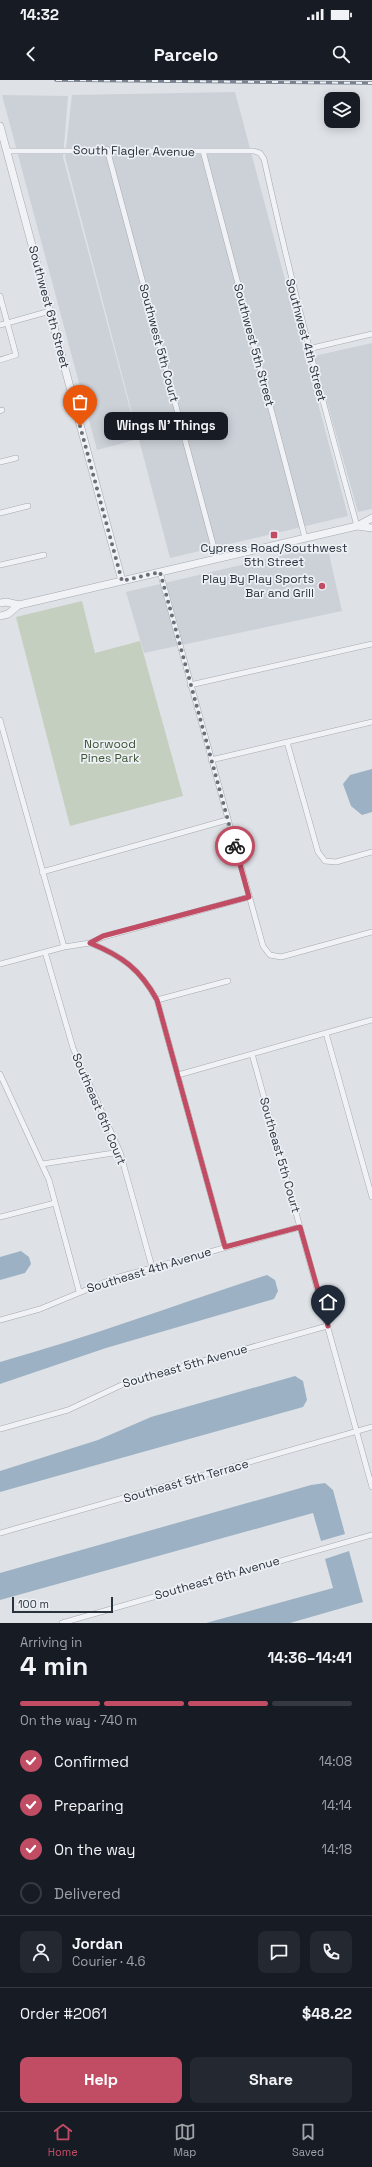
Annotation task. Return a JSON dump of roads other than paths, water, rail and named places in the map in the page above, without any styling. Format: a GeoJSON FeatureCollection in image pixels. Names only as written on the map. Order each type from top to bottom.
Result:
{"type":"FeatureCollection","features":[{"type":"Feature","properties":{"kind":"street","name":"Southwest 6th Street"},"geometry":{"type":"LineString","coordinates":[[0,126],[122,581]]}},
{"type":"Feature","properties":{"kind":"street","name":"South Flagler Avenue"},"geometry":{"type":"LineString","coordinates":[[7,151],[107,149],[254,151],[260,153]]}},
{"type":"Feature","properties":{"kind":"street","name":"Southwest 5th Court"},"geometry":{"type":"LineString","coordinates":[[107,149],[217,559]]}},
{"type":"Feature","properties":{"kind":"street","name":"Southwest 5th Street"},"geometry":{"type":"LineString","coordinates":[[203,151],[305,538]]}},
{"type":"Feature","properties":{"kind":"street","name":"Southwest 4th Street"},"geometry":{"type":"LineString","coordinates":[[260,153],[264,159],[289,273],[308,349],[357,526]]}},
{"type":"Feature","properties":{"kind":"street"},"geometry":{"type":"LineString","coordinates":[[0,296],[16,355],[0,360]]}},
{"type":"Feature","properties":{"kind":"street"},"geometry":{"type":"LineString","coordinates":[[0,325],[50,311]]}},
{"type":"Feature","properties":{"kind":"street"},"geometry":{"type":"LineString","coordinates":[[308,349],[372,334]]}},
{"type":"Feature","properties":{"kind":"street"},"geometry":{"type":"LineString","coordinates":[[0,462],[16,458]]}},
{"type":"Feature","properties":{"kind":"street"},"geometry":{"type":"LineString","coordinates":[[0,513],[28,506]]}},
{"type":"Feature","properties":{"kind":"street"},"geometry":{"type":"LineString","coordinates":[[0,603],[6,602],[19,605],[357,526],[372,518]]}},
{"type":"Feature","properties":{"kind":"street"},"geometry":{"type":"LineString","coordinates":[[357,526],[372,528]]}},
{"type":"Feature","properties":{"kind":"street"},"geometry":{"type":"LineString","coordinates":[[0,565],[44,555]]}},
{"type":"Feature","properties":{"kind":"street"},"geometry":{"type":"LineString","coordinates":[[160,572],[227,820],[263,946],[270,955],[281,957],[372,932]]}},
{"type":"Feature","properties":{"kind":"street"},"geometry":{"type":"LineString","coordinates":[[0,616],[8,614],[19,605]]}},
{"type":"Feature","properties":{"kind":"street"},"geometry":{"type":"LineString","coordinates":[[190,685],[372,644]]}},
{"type":"Feature","properties":{"kind":"street"},"geometry":{"type":"LineString","coordinates":[[0,720],[64,947]]}},
{"type":"Feature","properties":{"kind":"street"},"geometry":{"type":"LineString","coordinates":[[211,760],[372,722]]}},
{"type":"Feature","properties":{"kind":"street"},"geometry":{"type":"LineString","coordinates":[[288,742],[318,852],[325,861],[336,862],[372,852]]}},
{"type":"Feature","properties":{"kind":"street"},"geometry":{"type":"LineString","coordinates":[[42,872],[227,820]]}},
{"type":"Feature","properties":{"kind":"street"},"geometry":{"type":"LineString","coordinates":[[0,964],[64,947],[90,943],[103,936],[249,897]]}},
{"type":"Feature","properties":{"kind":"street"},"geometry":{"type":"LineString","coordinates":[[90,943],[112,952],[136,970],[148,984],[157,1000],[225,1247]]}},
{"type":"Feature","properties":{"kind":"street","name":"Southeast 6th Court"},"geometry":{"type":"LineString","coordinates":[[45,952],[73,1048],[120,1152],[152,1267]]}},
{"type":"Feature","properties":{"kind":"street"},"geometry":{"type":"LineString","coordinates":[[157,1000],[228,981]]}},
{"type":"Feature","properties":{"kind":"street"},"geometry":{"type":"LineString","coordinates":[[178,1075],[372,1020]]}},
{"type":"Feature","properties":{"kind":"street"},"geometry":{"type":"LineString","coordinates":[[326,1033],[372,1197]]}},
{"type":"Feature","properties":{"kind":"street","name":"Southeast 5th Court"},"geometry":{"type":"LineString","coordinates":[[252,1054],[372,1487]]}},
{"type":"Feature","properties":{"kind":"street"},"geometry":{"type":"LineString","coordinates":[[0,1074],[42,1164],[55,1203],[79,1291]]}},
{"type":"Feature","properties":{"kind":"street"},"geometry":{"type":"LineString","coordinates":[[42,1164],[120,1152]]}},
{"type":"Feature","properties":{"kind":"street"},"geometry":{"type":"LineString","coordinates":[[0,1217],[55,1203]]}},
{"type":"Feature","properties":{"kind":"street","name":"Southeast 4th Avenue"},"geometry":{"type":"LineString","coordinates":[[0,1320],[40,1308],[79,1291],[152,1267],[300,1227]]}},
{"type":"Feature","properties":{"kind":"street","name":"Southeast 5th Avenue"},"geometry":{"type":"LineString","coordinates":[[0,1429],[68,1410],[128,1382],[328,1326]]}},
{"type":"Feature","properties":{"kind":"street","name":"Southeast 5th Terrace"},"geometry":{"type":"LineString","coordinates":[[0,1533],[372,1427]]}},
{"type":"Feature","properties":{"kind":"street","name":"Southeast 6th Avenue"},"geometry":{"type":"LineString","coordinates":[[62,1623],[372,1535]]}},
{"type":"Feature","properties":{"kind":"water"},"geometry":{"type":"Polygon","coordinates":[[[372,769],[372,812],[362,815],[351,806],[343,784],[350,775],[372,769]]]}},
{"type":"Feature","properties":{"kind":"water"},"geometry":{"type":"Polygon","coordinates":[[[21,1251],[29,1257],[31,1264],[25,1273],[0,1280],[0,1257],[21,1251]]]}},
{"type":"Feature","properties":{"kind":"water"},"geometry":{"type":"Polygon","coordinates":[[[267,1275],[275,1280],[278,1291],[274,1299],[106,1348],[0,1384],[0,1362],[101,1331],[267,1275]]]}},
{"type":"Feature","properties":{"kind":"water"},"geometry":{"type":"Polygon","coordinates":[[[295,1376],[303,1381],[307,1400],[303,1407],[0,1492],[0,1471],[98,1440],[151,1417],[295,1376]]]}},
{"type":"Feature","properties":{"kind":"water"},"geometry":{"type":"Polygon","coordinates":[[[325,1483],[333,1490],[345,1534],[321,1541],[313,1513],[0,1600],[0,1573],[311,1485],[325,1483]]]}},
{"type":"Feature","properties":{"kind":"water"},"geometry":{"type":"Polygon","coordinates":[[[349,1551],[363,1602],[290,1623],[206,1623],[333,1588],[325,1559],[349,1551]]]}},
{"type":"Feature","properties":{"kind":"railway"},"geometry":{"type":"LineString","coordinates":[[56,80],[372,83]]}},
{"type":"Feature","properties":{"kind":"place","name":"Wings N' Things"},"geometry":{"type":"Point","coordinates":[80,426]}},
{"type":"Feature","properties":{"kind":"place","name":"Cypress Road/Southwest 5th Street"},"geometry":{"type":"Point","coordinates":[274,535]}},
{"type":"Feature","properties":{"kind":"place","name":"Play By Play Sports Bar and Grill"},"geometry":{"type":"Point","coordinates":[322,586]}},
{"type":"Feature","properties":{"kind":"park label","name":"Norwood Pines Park"},"geometry":{"type":"Point","coordinates":[110,751]}}]}
